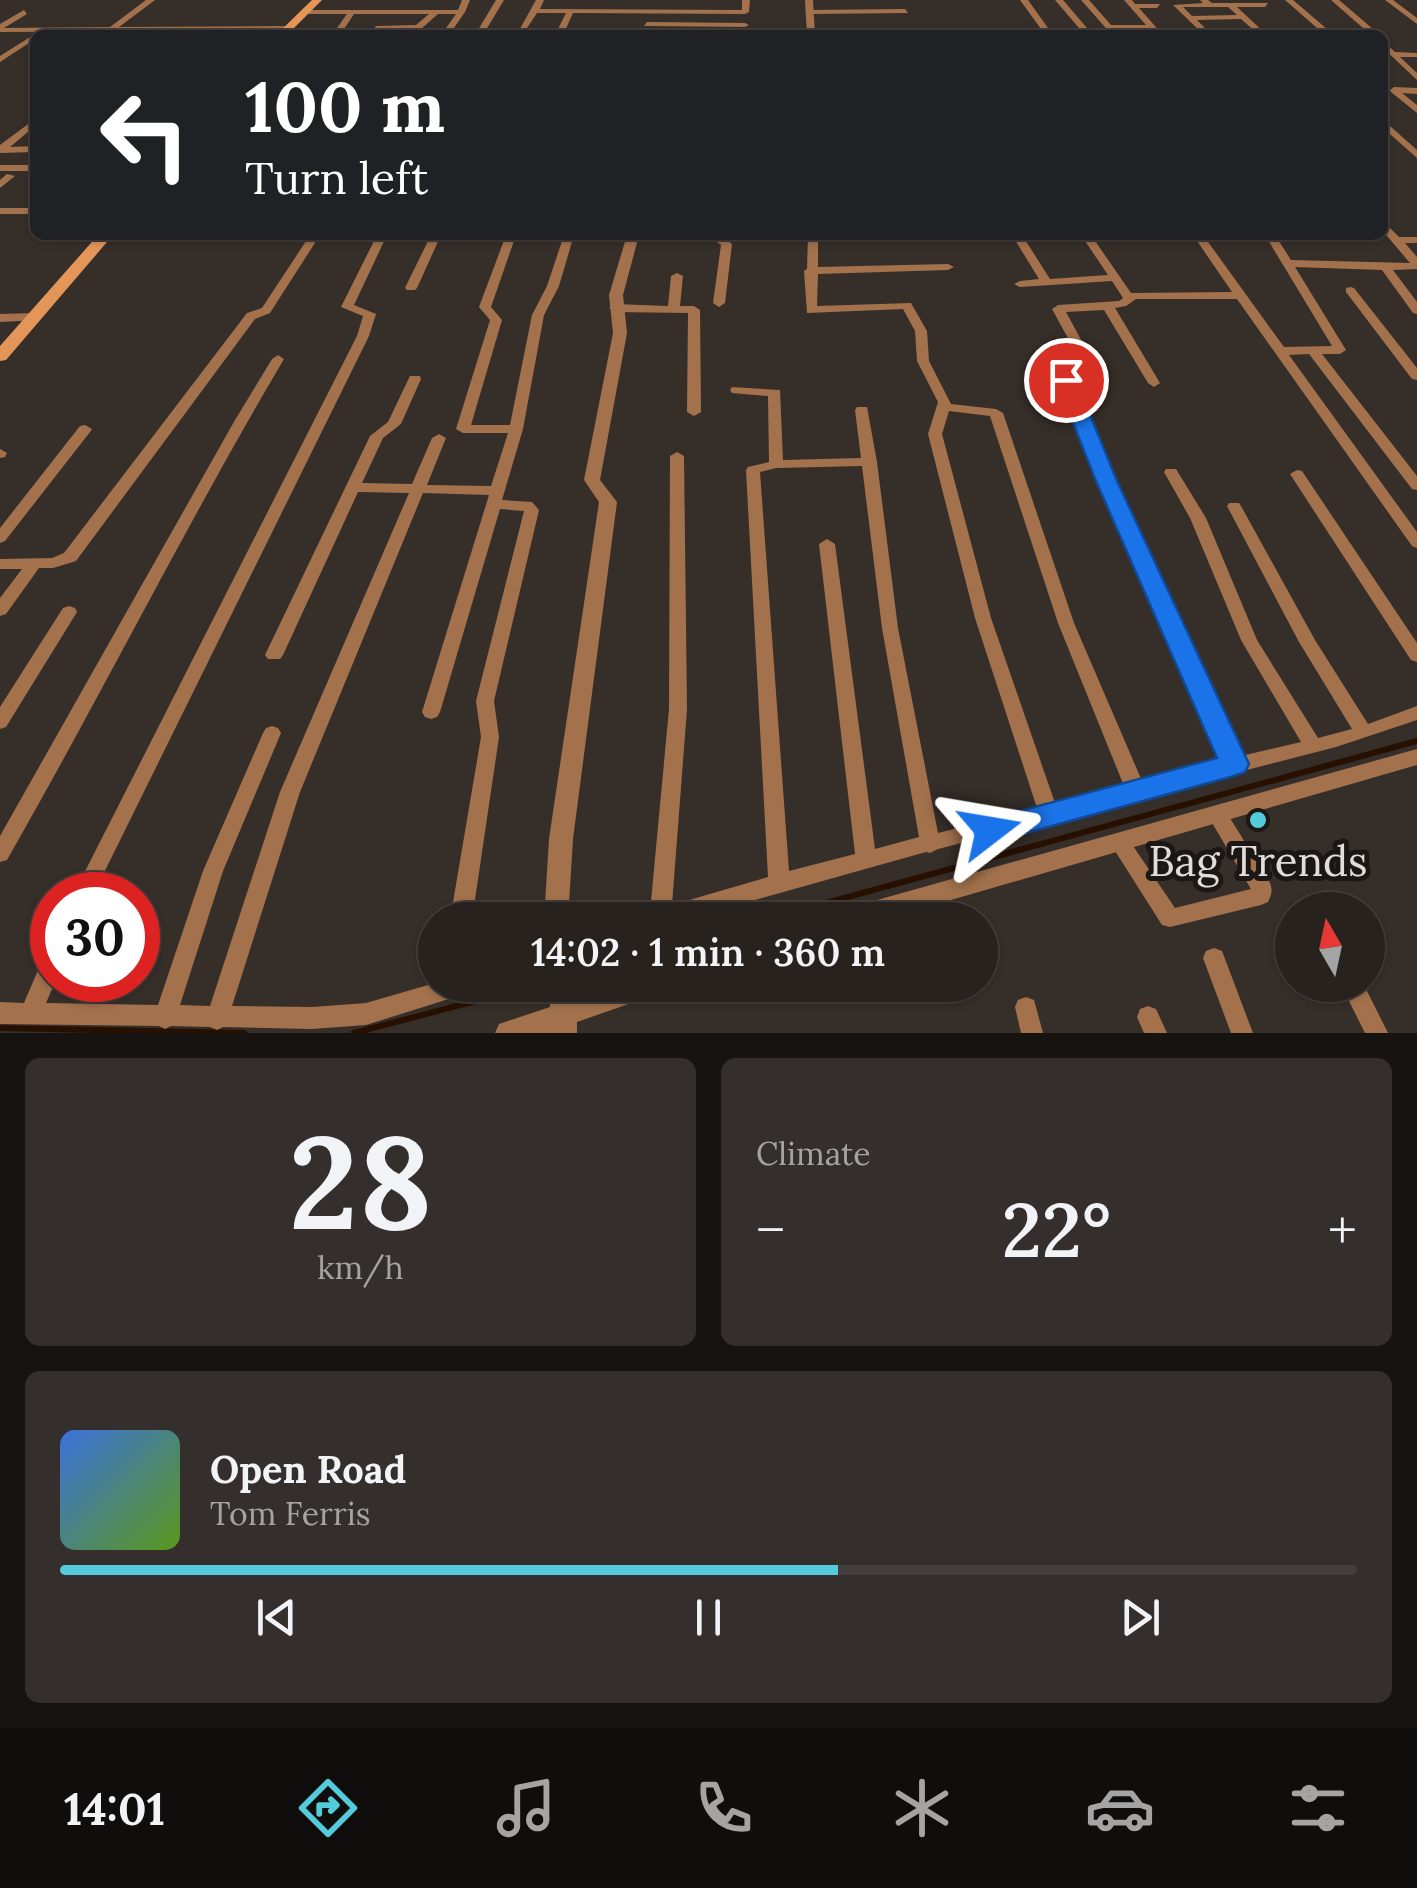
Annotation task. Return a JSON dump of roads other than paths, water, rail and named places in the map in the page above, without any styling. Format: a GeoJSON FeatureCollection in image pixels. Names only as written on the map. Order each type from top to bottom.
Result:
{"type":"FeatureCollection","features":[{"type":"Feature","properties":{"kind":"main road"},"geometry":{"type":"LineString","coordinates":[[286,30],[317,0]]}},
{"type":"Feature","properties":{"kind":"main road"},"geometry":{"type":"LineString","coordinates":[[0,356],[102,240]]}},
{"type":"Feature","properties":{"kind":"street"},"geometry":{"type":"LineString","coordinates":[[110,30],[151,0]]}},
{"type":"Feature","properties":{"kind":"street"},"geometry":{"type":"LineString","coordinates":[[448,30],[466,0]]}},
{"type":"Feature","properties":{"kind":"street"},"geometry":{"type":"LineString","coordinates":[[483,30],[500,0]]}},
{"type":"Feature","properties":{"kind":"street"},"geometry":{"type":"LineString","coordinates":[[521,30],[540,0]]}},
{"type":"Feature","properties":{"kind":"street"},"geometry":{"type":"LineString","coordinates":[[647,24],[746,30],[746,0]]}},
{"type":"Feature","properties":{"kind":"street"},"geometry":{"type":"LineString","coordinates":[[809,0],[810,30]]}},
{"type":"Feature","properties":{"kind":"street"},"geometry":{"type":"LineString","coordinates":[[1024,0],[1046,30]]}},
{"type":"Feature","properties":{"kind":"street"},"geometry":{"type":"LineString","coordinates":[[1059,0],[1085,30]]}},
{"type":"Feature","properties":{"kind":"street"},"geometry":{"type":"LineString","coordinates":[[1086,0],[1111,30]]}},
{"type":"Feature","properties":{"kind":"street"},"geometry":{"type":"LineString","coordinates":[[1289,0],[1324,30]]}},
{"type":"Feature","properties":{"kind":"street"},"geometry":{"type":"LineString","coordinates":[[1335,0],[1370,30]]}},
{"type":"Feature","properties":{"kind":"street"},"geometry":{"type":"LineString","coordinates":[[1389,0],[1417,22]]}},
{"type":"Feature","properties":{"kind":"street"},"geometry":{"type":"LineString","coordinates":[[1130,3],[1157,6]]}},
{"type":"Feature","properties":{"kind":"street"},"geometry":{"type":"LineString","coordinates":[[1130,3],[1155,30]]}},
{"type":"Feature","properties":{"kind":"street"},"geometry":{"type":"LineString","coordinates":[[1203,30],[1177,5],[1266,5]]}},
{"type":"Feature","properties":{"kind":"street"},"geometry":{"type":"LineString","coordinates":[[1230,5],[1257,30]]}},
{"type":"Feature","properties":{"kind":"street"},"geometry":{"type":"LineString","coordinates":[[534,11],[745,12]]}},
{"type":"Feature","properties":{"kind":"street"},"geometry":{"type":"LineString","coordinates":[[562,30],[571,11]]}},
{"type":"Feature","properties":{"kind":"street"},"geometry":{"type":"LineString","coordinates":[[810,12],[905,11]]}},
{"type":"Feature","properties":{"kind":"street"},"geometry":{"type":"LineString","coordinates":[[0,29],[24,12]]}},
{"type":"Feature","properties":{"kind":"street"},"geometry":{"type":"LineString","coordinates":[[306,12],[461,12]]}},
{"type":"Feature","properties":{"kind":"street"},"geometry":{"type":"LineString","coordinates":[[378,30],[420,26],[436,12]]}},
{"type":"Feature","properties":{"kind":"street"},"geometry":{"type":"LineString","coordinates":[[646,30],[651,12]]}},
{"type":"Feature","properties":{"kind":"street"},"geometry":{"type":"LineString","coordinates":[[339,30],[351,13]]}},
{"type":"Feature","properties":{"kind":"street"},"geometry":{"type":"LineString","coordinates":[[1190,18],[1242,17]]}},
{"type":"Feature","properties":{"kind":"street"},"geometry":{"type":"LineString","coordinates":[[1108,27],[1152,27]]}},
{"type":"Feature","properties":{"kind":"street"},"geometry":{"type":"LineString","coordinates":[[0,29],[30,33]]}},
{"type":"Feature","properties":{"kind":"street"},"geometry":{"type":"LineString","coordinates":[[136,30],[254,30]]}},
{"type":"Feature","properties":{"kind":"street"},"geometry":{"type":"LineString","coordinates":[[0,60],[30,39]]}},
{"type":"Feature","properties":{"kind":"street"},"geometry":{"type":"LineString","coordinates":[[1388,49],[1417,78]]}},
{"type":"Feature","properties":{"kind":"street"},"geometry":{"type":"LineString","coordinates":[[1392,54],[1417,55]]}},
{"type":"Feature","properties":{"kind":"street"},"geometry":{"type":"LineString","coordinates":[[1417,90],[1394,90],[1417,110]]}},
{"type":"Feature","properties":{"kind":"street"},"geometry":{"type":"LineString","coordinates":[[1388,95],[1401,96]]}},
{"type":"Feature","properties":{"kind":"street"},"geometry":{"type":"LineString","coordinates":[[30,126],[0,150],[30,149]]}},
{"type":"Feature","properties":{"kind":"street"},"geometry":{"type":"LineString","coordinates":[[1388,128],[1417,155]]}},
{"type":"Feature","properties":{"kind":"street"},"geometry":{"type":"LineString","coordinates":[[15,139],[30,139]]}},
{"type":"Feature","properties":{"kind":"street"},"geometry":{"type":"LineString","coordinates":[[0,168],[30,168]]}},
{"type":"Feature","properties":{"kind":"street"},"geometry":{"type":"LineString","coordinates":[[0,186],[10,176]]}},
{"type":"Feature","properties":{"kind":"street"},"geometry":{"type":"LineString","coordinates":[[0,211],[30,211]]}},
{"type":"Feature","properties":{"kind":"street"},"geometry":{"type":"LineString","coordinates":[[1388,230],[1417,265]]}},
{"type":"Feature","properties":{"kind":"street"},"geometry":{"type":"LineString","coordinates":[[0,564],[34,564],[70,556],[250,316],[266,310],[312,240]]}},
{"type":"Feature","properties":{"kind":"street"},"geometry":{"type":"LineString","coordinates":[[95,872],[363,336],[370,314],[347,308],[380,240]]}},
{"type":"Feature","properties":{"kind":"street"},"geometry":{"type":"LineString","coordinates":[[412,288],[434,240]]}},
{"type":"Feature","properties":{"kind":"street"},"geometry":{"type":"LineString","coordinates":[[509,240],[486,303],[486,310],[496,320],[463,430],[516,429]]}},
{"type":"Feature","properties":{"kind":"street"},"geometry":{"type":"LineString","coordinates":[[431,712],[516,429],[538,315],[554,286],[568,240]]}},
{"type":"Feature","properties":{"kind":"street"},"geometry":{"type":"LineString","coordinates":[[557,902],[561,840],[608,502],[592,480],[620,333],[615,308],[632,240]]}},
{"type":"Feature","properties":{"kind":"street"},"geometry":{"type":"LineString","coordinates":[[720,240],[726,244],[720,303]]}},
{"type":"Feature","properties":{"kind":"street"},"geometry":{"type":"LineString","coordinates":[[812,240],[810,310],[910,307],[920,331],[923,362],[946,407],[935,434],[983,618],[1050,816]]}},
{"type":"Feature","properties":{"kind":"street"},"geometry":{"type":"LineString","coordinates":[[1020,240],[1046,282]]}},
{"type":"Feature","properties":{"kind":"street"},"geometry":{"type":"LineString","coordinates":[[1089,240],[1129,298]]}},
{"type":"Feature","properties":{"kind":"street"},"geometry":{"type":"LineString","coordinates":[[1202,240],[1417,543]]}},
{"type":"Feature","properties":{"kind":"street"},"geometry":{"type":"LineString","coordinates":[[1273,240],[1340,350],[1282,351]]}},
{"type":"Feature","properties":{"kind":"street"},"geometry":{"type":"LineString","coordinates":[[1396,240],[1417,240]]}},
{"type":"Feature","properties":{"kind":"street"},"geometry":{"type":"LineString","coordinates":[[1288,263],[1417,265]]}},
{"type":"Feature","properties":{"kind":"street"},"geometry":{"type":"LineString","coordinates":[[810,271],[948,267]]}},
{"type":"Feature","properties":{"kind":"street"},"geometry":{"type":"LineString","coordinates":[[1385,267],[1417,310]]}},
{"type":"Feature","properties":{"kind":"street"},"geometry":{"type":"LineString","coordinates":[[674,308],[676,276]]}},
{"type":"Feature","properties":{"kind":"street"},"geometry":{"type":"LineString","coordinates":[[1020,284],[1112,278]]}},
{"type":"Feature","properties":{"kind":"street"},"geometry":{"type":"LineString","coordinates":[[1350,290],[1417,376]]}},
{"type":"Feature","properties":{"kind":"street"},"geometry":{"type":"LineString","coordinates":[[1093,374],[1058,309],[1122,304],[1129,298],[1242,295]]}},
{"type":"Feature","properties":{"kind":"street"},"geometry":{"type":"LineString","coordinates":[[1108,306],[1154,383]]}},
{"type":"Feature","properties":{"kind":"street"},"geometry":{"type":"LineString","coordinates":[[615,308],[695,311],[694,412]]}},
{"type":"Feature","properties":{"kind":"street"},"geometry":{"type":"LineString","coordinates":[[0,318],[36,317]]}},
{"type":"Feature","properties":{"kind":"street"},"geometry":{"type":"LineString","coordinates":[[1314,351],[1417,486]]}},
{"type":"Feature","properties":{"kind":"street"},"geometry":{"type":"LineString","coordinates":[[0,854],[56,760],[232,434],[278,359]]}},
{"type":"Feature","properties":{"kind":"street"},"geometry":{"type":"LineString","coordinates":[[274,656],[377,436],[394,424],[415,379]]}},
{"type":"Feature","properties":{"kind":"street"},"geometry":{"type":"LineString","coordinates":[[1066,380],[1106,481],[1234,764]]}},
{"type":"Feature","properties":{"kind":"street"},"geometry":{"type":"LineString","coordinates":[[737,390],[775,393],[776,464]]}},
{"type":"Feature","properties":{"kind":"street"},"geometry":{"type":"LineString","coordinates":[[946,407],[996,412],[1066,623],[1136,791]]}},
{"type":"Feature","properties":{"kind":"street"},"geometry":{"type":"LineString","coordinates":[[862,410],[890,628],[930,845]]}},
{"type":"Feature","properties":{"kind":"street"},"geometry":{"type":"LineString","coordinates":[[0,538],[85,429]]}},
{"type":"Feature","properties":{"kind":"street"},"geometry":{"type":"LineString","coordinates":[[217,1019],[290,792],[439,438]]}},
{"type":"Feature","properties":{"kind":"street"},"geometry":{"type":"LineString","coordinates":[[659,902],[678,709],[677,456]]}},
{"type":"Feature","properties":{"kind":"street"},"geometry":{"type":"LineString","coordinates":[[778,883],[752,474],[757,466],[776,464],[870,462]]}},
{"type":"Feature","properties":{"kind":"street"},"geometry":{"type":"LineString","coordinates":[[1171,472],[1198,518],[1250,640],[1313,746]]}},
{"type":"Feature","properties":{"kind":"street"},"geometry":{"type":"LineString","coordinates":[[1297,474],[1417,656]]}},
{"type":"Feature","properties":{"kind":"street"},"geometry":{"type":"LineString","coordinates":[[353,488],[495,498],[527,505],[532,510],[485,702],[490,738],[464,902]]}},
{"type":"Feature","properties":{"kind":"street"},"geometry":{"type":"LineString","coordinates":[[1234,506],[1307,642],[1363,732]]}},
{"type":"Feature","properties":{"kind":"street"},"geometry":{"type":"LineString","coordinates":[[827,544],[866,858]]}},
{"type":"Feature","properties":{"kind":"street"},"geometry":{"type":"LineString","coordinates":[[0,610],[34,564]]}},
{"type":"Feature","properties":{"kind":"street"},"geometry":{"type":"LineString","coordinates":[[3,714],[70,612]]}},
{"type":"Feature","properties":{"kind":"street"},"geometry":{"type":"LineString","coordinates":[[714,902],[866,858],[1050,816],[1313,746],[1417,713]]}},
{"type":"Feature","properties":{"kind":"street"},"geometry":{"type":"LineString","coordinates":[[164,1018],[214,871],[272,733]]}},
{"type":"Feature","properties":{"kind":"street"},"geometry":{"type":"LineString","coordinates":[[908,902],[1417,757]]}},
{"type":"Feature","properties":{"kind":"street"},"geometry":{"type":"LineString","coordinates":[[1120,842],[1170,918],[1261,896],[1262,887],[1218,816]]}},
{"type":"Feature","properties":{"kind":"street"},"geometry":{"type":"LineString","coordinates":[[1214,958],[1242,1033]]}},
{"type":"Feature","properties":{"kind":"street"},"geometry":{"type":"LineString","coordinates":[[0,1013],[217,1019],[366,1014],[418,998]]}},
{"type":"Feature","properties":{"kind":"street"},"geometry":{"type":"LineString","coordinates":[[30,1014],[35,1002]]}},
{"type":"Feature","properties":{"kind":"street"},"geometry":{"type":"LineString","coordinates":[[508,1033],[590,1002]]}},
{"type":"Feature","properties":{"kind":"street"},"geometry":{"type":"LineString","coordinates":[[1361,1002],[1378,1033]]}},
{"type":"Feature","properties":{"kind":"street"},"geometry":{"type":"LineString","coordinates":[[1026,1007],[1032,1033]]}},
{"type":"Feature","properties":{"kind":"waterway"},"geometry":{"type":"LineString","coordinates":[[830,902],[1417,741]]}},
{"type":"Feature","properties":{"kind":"waterway"},"geometry":{"type":"LineString","coordinates":[[354,1033],[472,1002]]}},
{"type":"Feature","properties":{"kind":"waterway"},"geometry":{"type":"LineString","coordinates":[[0,1028],[244,1033]]}},
{"type":"Feature","properties":{"kind":"place","name":"Bag Trends"},"geometry":{"type":"Point","coordinates":[1258,820]}}]}
